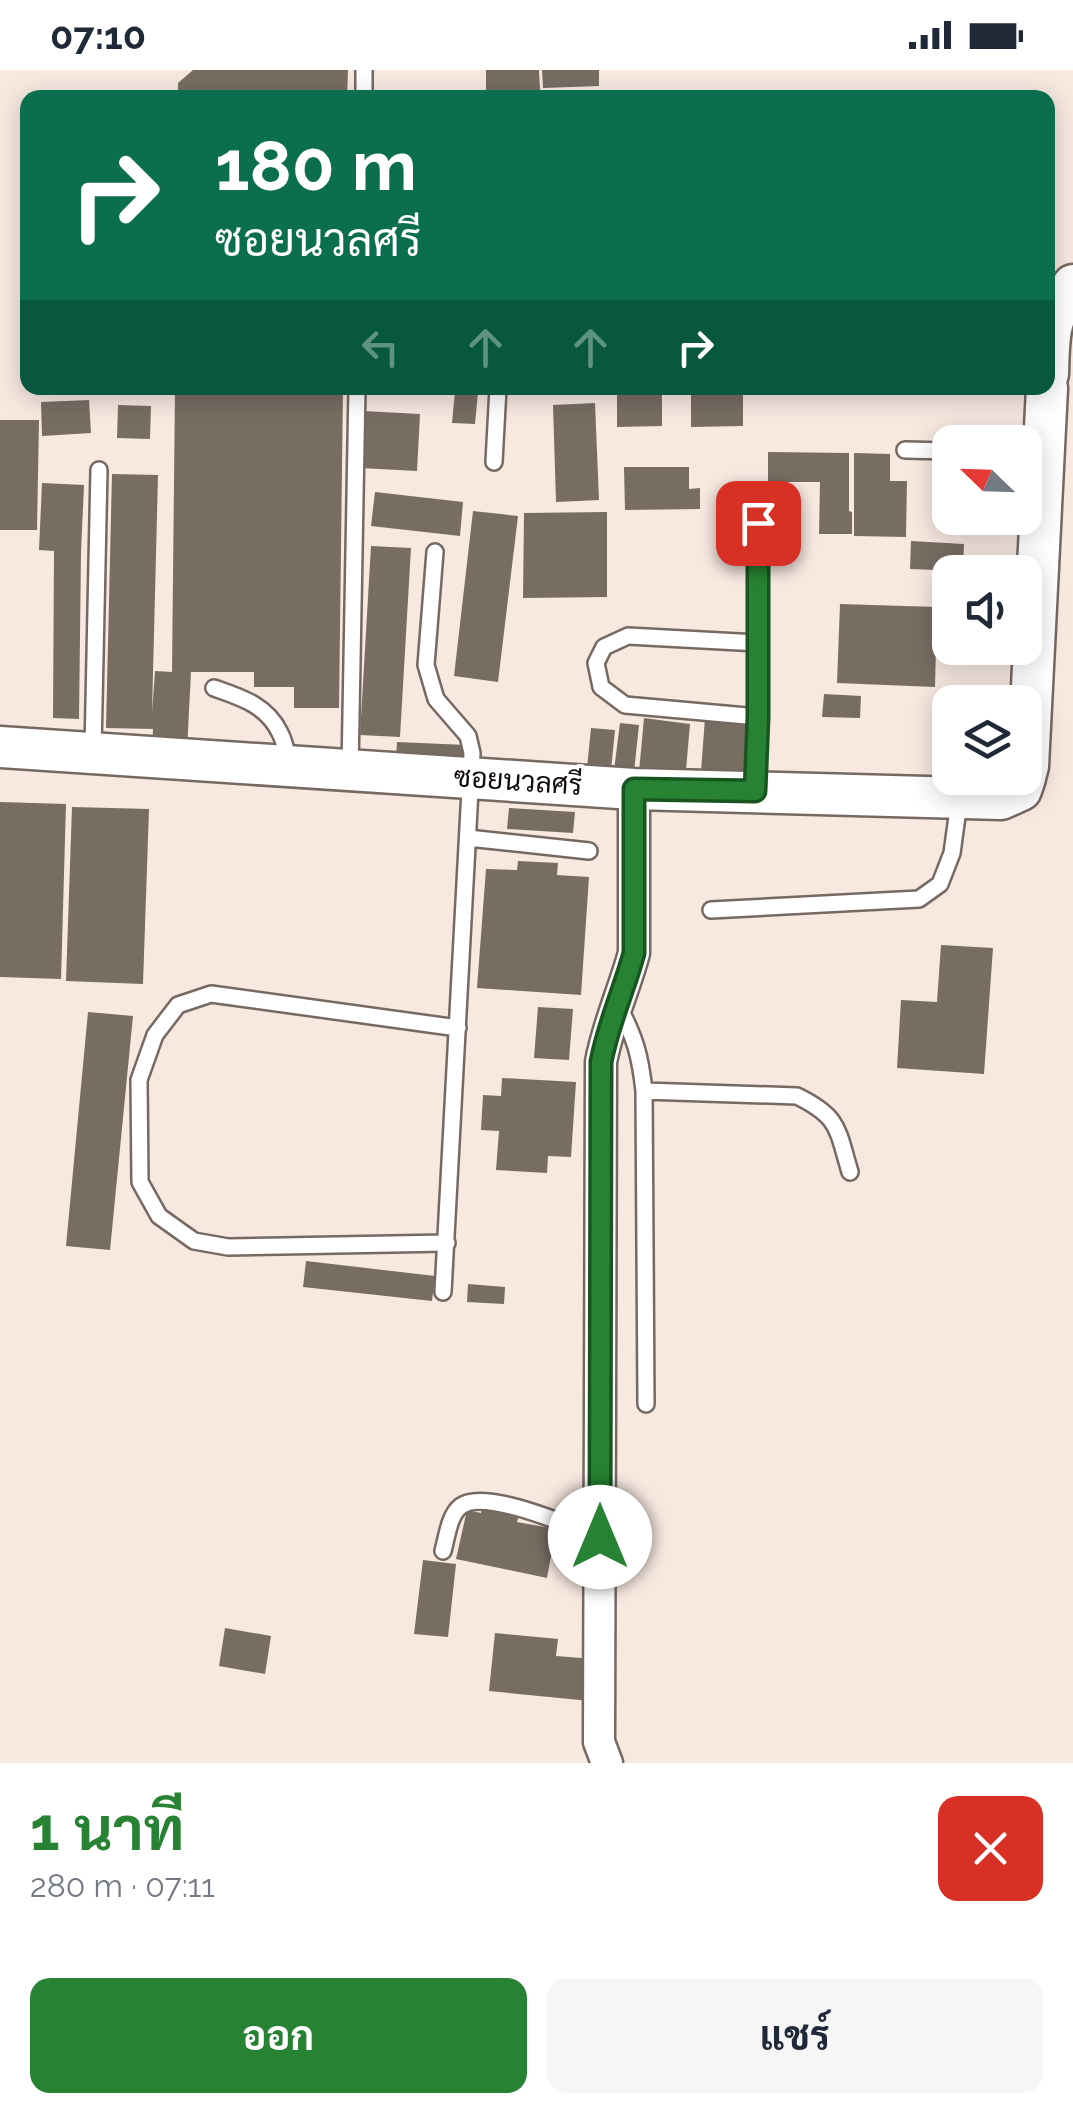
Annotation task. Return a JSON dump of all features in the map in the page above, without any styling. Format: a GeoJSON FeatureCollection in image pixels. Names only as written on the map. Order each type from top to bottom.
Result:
{"type":"FeatureCollection","features":[{"type":"Feature","properties":{"kind":"street"},"geometry":{"type":"LineString","coordinates":[[1055,314],[1073,284]]}},
{"type":"Feature","properties":{"kind":"street","name":"ซอยนวลศรี"},"geometry":{"type":"LineString","coordinates":[[1040,425],[1046,395]]}},
{"type":"Feature","properties":{"kind":"street","name":"ซอยนวลศรี"},"geometry":{"type":"LineString","coordinates":[[1030,685],[1032,535]]}},
{"type":"Feature","properties":{"kind":"street","name":"ซอยนวลศรี"},"geometry":{"type":"LineString","coordinates":[[0,747],[634,789],[1002,799],[1010,795]]}},
{"type":"Feature","properties":{"kind":"street"},"geometry":{"type":"LineString","coordinates":[[607,1763],[600,1742],[601,1062],[634,953],[634,789]]}},
{"type":"Feature","properties":{"kind":"lane"},"geometry":{"type":"LineString","coordinates":[[350,770],[357,395]]}},
{"type":"Feature","properties":{"kind":"lane"},"geometry":{"type":"LineString","coordinates":[[494,462],[498,395]]}},
{"type":"Feature","properties":{"kind":"lane"},"geometry":{"type":"LineString","coordinates":[[906,450],[932,451]]}},
{"type":"Feature","properties":{"kind":"lane"},"geometry":{"type":"LineString","coordinates":[[92,753],[99,470]]}},
{"type":"Feature","properties":{"kind":"lane"},"geometry":{"type":"LineString","coordinates":[[755,791],[758,523]]}},
{"type":"Feature","properties":{"kind":"lane"},"geometry":{"type":"LineString","coordinates":[[435,552],[426,666],[436,699],[468,736],[472,753],[443,1292]]}},
{"type":"Feature","properties":{"kind":"lane"},"geometry":{"type":"LineString","coordinates":[[758,643],[628,636],[604,647],[596,663],[601,687],[624,704],[758,717]]}},
{"type":"Feature","properties":{"kind":"lane"},"geometry":{"type":"LineString","coordinates":[[214,688],[251,701],[268,716],[280,732],[290,766]]}},
{"type":"Feature","properties":{"kind":"lane"},"geometry":{"type":"LineString","coordinates":[[712,910],[920,900],[940,884],[952,853],[960,798]]}},
{"type":"Feature","properties":{"kind":"lane"},"geometry":{"type":"LineString","coordinates":[[468,838],[589,851]]}},
{"type":"Feature","properties":{"kind":"lane"},"geometry":{"type":"LineString","coordinates":[[447,1243],[228,1247],[194,1241],[159,1216],[140,1182],[139,1080],[155,1035],[178,1005],[210,994],[458,1028]]}},
{"type":"Feature","properties":{"kind":"lane"},"geometry":{"type":"LineString","coordinates":[[618,1005],[640,1055],[644,1091],[646,1404]]}},
{"type":"Feature","properties":{"kind":"lane"},"geometry":{"type":"LineString","coordinates":[[644,1091],[797,1096],[820,1107],[835,1123],[850,1172]]}},
{"type":"Feature","properties":{"kind":"lane"},"geometry":{"type":"LineString","coordinates":[[442,1550],[456,1510],[464,1503],[479,1501],[540,1514],[600,1537]]}},
{"type":"Feature","properties":{"kind":"building"},"geometry":{"type":"Polygon","coordinates":[[[193,70],[348,70],[347,90],[178,90],[178,83],[193,70]]]}},
{"type":"Feature","properties":{"kind":"building"},"geometry":{"type":"Polygon","coordinates":[[[486,70],[539,70],[540,90],[486,90],[486,70]]]}},
{"type":"Feature","properties":{"kind":"building"},"geometry":{"type":"Polygon","coordinates":[[[542,70],[599,70],[599,86],[543,88],[542,70]]]}},
{"type":"Feature","properties":{"kind":"building"},"geometry":{"type":"Polygon","coordinates":[[[175,395],[343,395],[339,708],[294,708],[294,687],[254,687],[254,672],[191,672],[187,750],[152,748],[153,729],[106,728],[112,474],[158,475],[152,713],[155,671],[172,672],[175,395]]]}},
{"type":"Feature","properties":{"kind":"building"},"geometry":{"type":"Polygon","coordinates":[[[455,395],[478,395],[475,424],[452,423],[455,395]]]}},
{"type":"Feature","properties":{"kind":"building"},"geometry":{"type":"Polygon","coordinates":[[[617,395],[662,395],[662,426],[617,427],[617,395]]]}},
{"type":"Feature","properties":{"kind":"building"},"geometry":{"type":"Polygon","coordinates":[[[691,395],[743,395],[743,426],[691,427],[691,395]]]}},
{"type":"Feature","properties":{"kind":"building"},"geometry":{"type":"Polygon","coordinates":[[[89,400],[91,433],[42,436],[41,402],[89,400]]]}},
{"type":"Feature","properties":{"kind":"building"},"geometry":{"type":"Polygon","coordinates":[[[595,403],[599,500],[556,502],[553,405],[595,403]]]}},
{"type":"Feature","properties":{"kind":"building"},"geometry":{"type":"Polygon","coordinates":[[[118,405],[151,406],[150,439],[117,438],[118,405]]]}},
{"type":"Feature","properties":{"kind":"building"},"geometry":{"type":"Polygon","coordinates":[[[363,411],[420,414],[417,471],[360,468],[363,411]]]}},
{"type":"Feature","properties":{"kind":"building"},"geometry":{"type":"Polygon","coordinates":[[[0,420],[39,420],[37,530],[0,530],[0,420]]]}},
{"type":"Feature","properties":{"kind":"building"},"geometry":{"type":"Polygon","coordinates":[[[768,452],[849,453],[852,534],[819,534],[820,482],[768,482],[768,452]]]}},
{"type":"Feature","properties":{"kind":"building"},"geometry":{"type":"Polygon","coordinates":[[[854,453],[890,454],[890,481],[907,481],[906,537],[854,536],[854,453]]]}},
{"type":"Feature","properties":{"kind":"building"},"geometry":{"type":"Polygon","coordinates":[[[624,467],[689,467],[689,489],[700,488],[700,509],[625,510],[624,467]]]}},
{"type":"Feature","properties":{"kind":"building"},"geometry":{"type":"Polygon","coordinates":[[[42,483],[84,485],[79,719],[53,718],[54,551],[39,550],[42,483]]]}},
{"type":"Feature","properties":{"kind":"building"},"geometry":{"type":"Polygon","coordinates":[[[375,492],[463,502],[460,536],[371,526],[375,492]]]}},
{"type":"Feature","properties":{"kind":"building"},"geometry":{"type":"Polygon","coordinates":[[[473,511],[518,516],[498,682],[454,676],[473,511]]]}},
{"type":"Feature","properties":{"kind":"building"},"geometry":{"type":"Polygon","coordinates":[[[607,512],[607,597],[523,598],[524,513],[607,512]]]}},
{"type":"Feature","properties":{"kind":"building"},"geometry":{"type":"Polygon","coordinates":[[[911,541],[964,544],[964,555],[932,555],[932,570],[910,569],[911,541]]]}},
{"type":"Feature","properties":{"kind":"building"},"geometry":{"type":"Polygon","coordinates":[[[371,546],[411,548],[400,737],[360,735],[371,546]]]}},
{"type":"Feature","properties":{"kind":"building"},"geometry":{"type":"Polygon","coordinates":[[[840,604],[932,607],[935,685],[837,683],[840,604]]]}},
{"type":"Feature","properties":{"kind":"building"},"geometry":{"type":"Polygon","coordinates":[[[824,694],[861,696],[860,718],[822,717],[824,694]]]}},
{"type":"Feature","properties":{"kind":"building"},"geometry":{"type":"Polygon","coordinates":[[[644,718],[690,724],[686,770],[666,769],[666,774],[639,772],[644,718]]]}},
{"type":"Feature","properties":{"kind":"building"},"geometry":{"type":"Polygon","coordinates":[[[705,718],[752,722],[747,775],[701,771],[705,718]]]}},
{"type":"Feature","properties":{"kind":"building"},"geometry":{"type":"Polygon","coordinates":[[[620,723],[639,725],[634,772],[614,770],[620,723]]]}},
{"type":"Feature","properties":{"kind":"building"},"geometry":{"type":"Polygon","coordinates":[[[591,728],[615,730],[611,770],[587,768],[591,728]]]}},
{"type":"Feature","properties":{"kind":"building"},"geometry":{"type":"Polygon","coordinates":[[[397,742],[466,745],[466,762],[396,758],[397,742]]]}},
{"type":"Feature","properties":{"kind":"building"},"geometry":{"type":"Polygon","coordinates":[[[0,802],[66,804],[61,979],[0,977],[0,802]]]}},
{"type":"Feature","properties":{"kind":"building"},"geometry":{"type":"Polygon","coordinates":[[[72,807],[149,809],[143,984],[66,981],[72,807]]]}},
{"type":"Feature","properties":{"kind":"building"},"geometry":{"type":"Polygon","coordinates":[[[509,808],[575,812],[573,833],[507,829],[509,808]]]}},
{"type":"Feature","properties":{"kind":"building"},"geometry":{"type":"Polygon","coordinates":[[[518,861],[558,863],[557,875],[589,877],[581,995],[477,988],[486,869],[517,870],[518,861]]]}},
{"type":"Feature","properties":{"kind":"building"},"geometry":{"type":"Polygon","coordinates":[[[941,945],[993,948],[984,1074],[897,1068],[901,1000],[937,1002],[941,945]]]}},
{"type":"Feature","properties":{"kind":"building"},"geometry":{"type":"Polygon","coordinates":[[[538,1007],[573,1009],[569,1060],[534,1058],[538,1007]]]}},
{"type":"Feature","properties":{"kind":"building"},"geometry":{"type":"Polygon","coordinates":[[[88,1012],[133,1016],[110,1250],[66,1246],[88,1012]]]}},
{"type":"Feature","properties":{"kind":"building"},"geometry":{"type":"Polygon","coordinates":[[[502,1078],[576,1082],[571,1157],[548,1156],[547,1173],[496,1170],[499,1131],[481,1130],[483,1095],[501,1096],[502,1078]]]}},
{"type":"Feature","properties":{"kind":"building"},"geometry":{"type":"Polygon","coordinates":[[[306,1261],[435,1276],[432,1301],[303,1287],[306,1261]]]}},
{"type":"Feature","properties":{"kind":"building"},"geometry":{"type":"Polygon","coordinates":[[[468,1284],[505,1287],[504,1304],[467,1302],[468,1284]]]}},
{"type":"Feature","properties":{"kind":"building"},"geometry":{"type":"Polygon","coordinates":[[[482,1508],[519,1516],[517,1522],[556,1529],[547,1578],[456,1559],[467,1510],[481,1513],[482,1508]]]}},
{"type":"Feature","properties":{"kind":"building"},"geometry":{"type":"Polygon","coordinates":[[[423,1560],[456,1564],[448,1637],[414,1634],[423,1560]]]}},
{"type":"Feature","properties":{"kind":"building"},"geometry":{"type":"Polygon","coordinates":[[[225,1628],[271,1636],[265,1674],[219,1666],[225,1628]]]}},
{"type":"Feature","properties":{"kind":"building"},"geometry":{"type":"Polygon","coordinates":[[[495,1633],[558,1639],[556,1656],[594,1659],[590,1701],[489,1691],[495,1633]]]}},
{"type":"Feature","properties":{"kind":"route"},"geometry":{"type":"LineString","coordinates":[[600,1537],[601,1062],[634,953],[634,789],[755,791],[758,523]]}}]}
